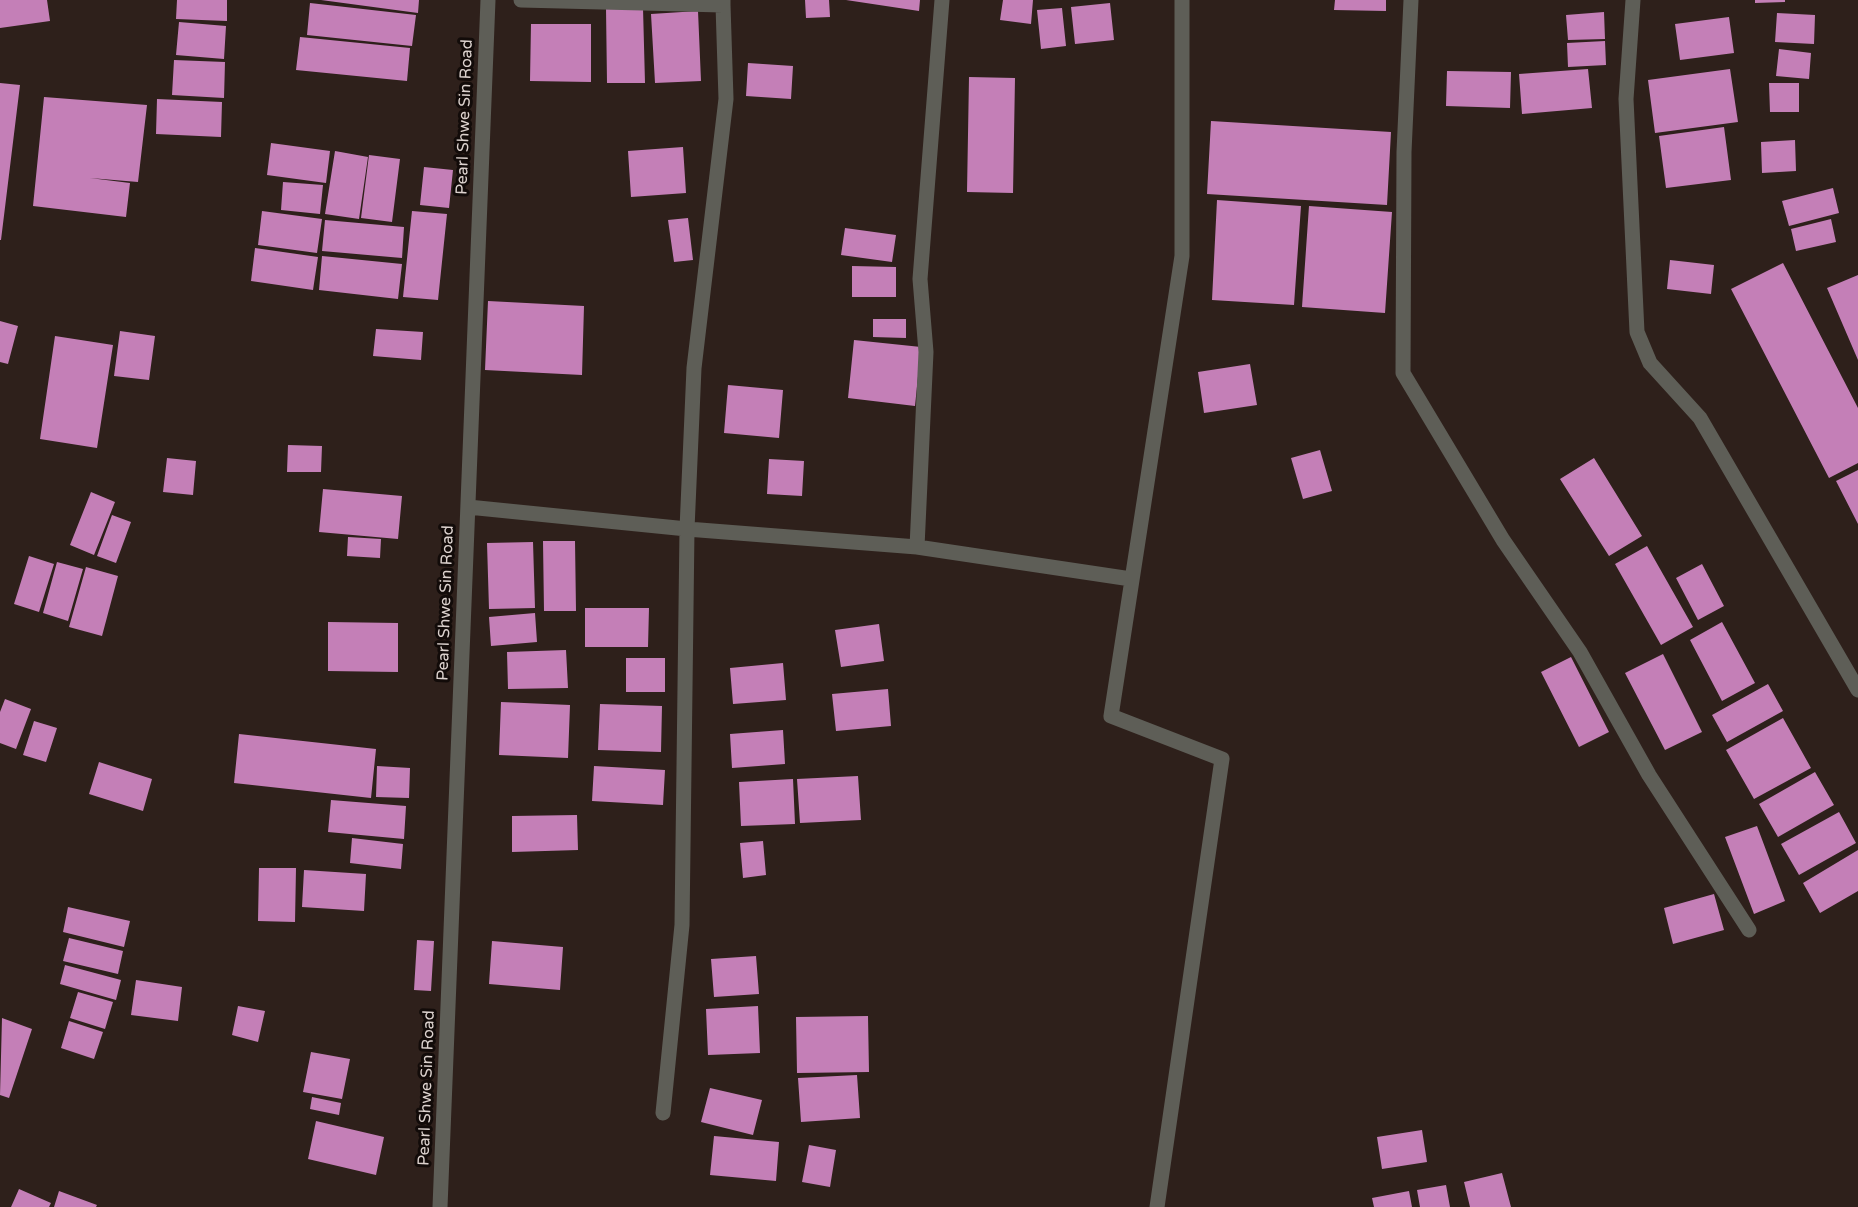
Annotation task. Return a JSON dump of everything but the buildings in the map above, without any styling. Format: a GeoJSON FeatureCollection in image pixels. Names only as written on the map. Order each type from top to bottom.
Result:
{"type":"FeatureCollection","features":[{"type":"Feature","properties":{"kind":"street","name":"Pearl Shwe Sin Road"},"geometry":{"type":"LineString","coordinates":[[440,1207],[488,0]]}},
{"type":"Feature","properties":{"kind":"street"},"geometry":{"type":"LineString","coordinates":[[521,0],[723,2],[726,99],[694,368],[687,530],[682,925],[663,1113]]}},
{"type":"Feature","properties":{"kind":"street"},"geometry":{"type":"LineString","coordinates":[[917,547],[926,352],[920,279],[942,0]]}},
{"type":"Feature","properties":{"kind":"street"},"geometry":{"type":"LineString","coordinates":[[1157,1207],[1222,759],[1111,716],[1182,256],[1182,0]]}},
{"type":"Feature","properties":{"kind":"street"},"geometry":{"type":"LineString","coordinates":[[1411,0],[1404,152],[1403,373],[1503,540],[1580,652],[1648,775],[1749,930]]}},
{"type":"Feature","properties":{"kind":"street"},"geometry":{"type":"LineString","coordinates":[[1633,0],[1626,99],[1637,332],[1650,363],[1700,418],[1858,690]]}},
{"type":"Feature","properties":{"kind":"street"},"geometry":{"type":"LineString","coordinates":[[468,507],[687,530],[917,547],[1131,579]]}}]}
